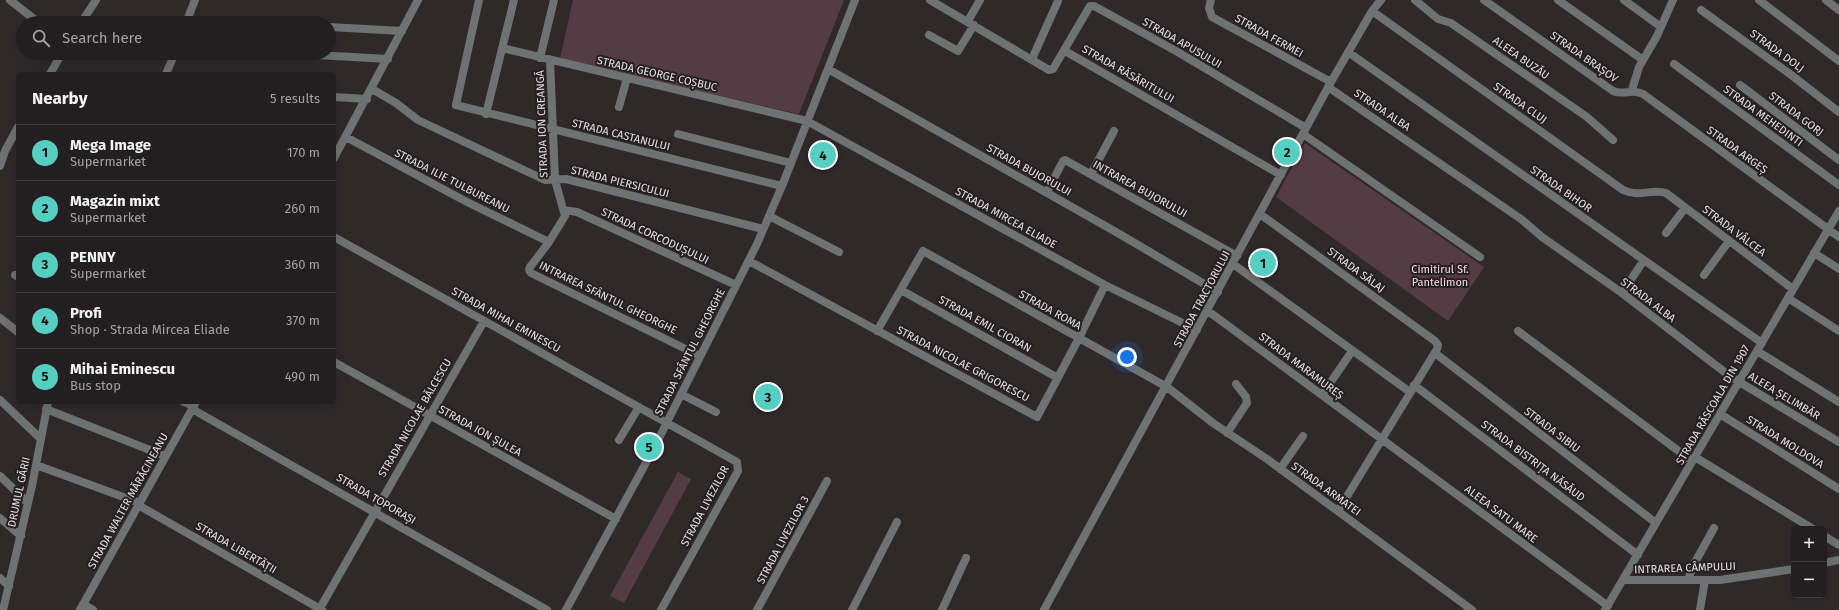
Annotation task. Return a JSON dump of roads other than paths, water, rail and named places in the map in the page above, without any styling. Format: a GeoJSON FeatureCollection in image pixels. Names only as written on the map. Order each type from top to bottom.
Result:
{"type":"FeatureCollection","features":[{"type":"Feature","properties":{"kind":"street"},"geometry":{"type":"LineString","coordinates":[[10,0],[30,16]]}},
{"type":"Feature","properties":{"kind":"street"},"geometry":{"type":"LineString","coordinates":[[86,16],[96,0]]}},
{"type":"Feature","properties":{"kind":"street"},"geometry":{"type":"LineString","coordinates":[[189,16],[195,0]]}},
{"type":"Feature","properties":{"kind":"street"},"geometry":{"type":"LineString","coordinates":[[337,149],[346,137],[367,99],[418,0]]}},
{"type":"Feature","properties":{"kind":"street","name":"STRADA CASTANULUI"},"geometry":{"type":"LineString","coordinates":[[480,0],[456,105],[486,114],[782,186]]}},
{"type":"Feature","properties":{"kind":"street"},"geometry":{"type":"LineString","coordinates":[[486,114],[514,0]]}},
{"type":"Feature","properties":{"kind":"street","name":"STRADA ION CREANGĂ"},"geometry":{"type":"LineString","coordinates":[[540,58],[554,0]]}},
{"type":"Feature","properties":{"kind":"street","name":"STRADA SFÂNTUL GHEORGHE"},"geometry":{"type":"LineString","coordinates":[[566,610],[667,422],[749,261],[782,186],[855,0]]}},
{"type":"Feature","properties":{"kind":"street","name":"STRADA RĂSĂRITULUI"},"geometry":{"type":"LineString","coordinates":[[930,0],[1052,70],[1065,51],[1281,175]]}},
{"type":"Feature","properties":{"kind":"street"},"geometry":{"type":"LineString","coordinates":[[929,35],[958,51],[980,0]]}},
{"type":"Feature","properties":{"kind":"street","name":"STRADA FERMEI"},"geometry":{"type":"LineString","coordinates":[[1211,0],[1209,12],[1212,17],[1330,84]]}},
{"type":"Feature","properties":{"kind":"street","name":"STRADA TRACTORULUI"},"geometry":{"type":"LineString","coordinates":[[1044,610],[1167,387],[1304,131],[1372,11],[1381,0]]}},
{"type":"Feature","properties":{"kind":"street","name":"ALEEA BUZĂU"},"geometry":{"type":"LineString","coordinates":[[1415,0],[1438,19],[1451,23],[1588,117],[1613,140]]}},
{"type":"Feature","properties":{"kind":"street","name":"STRADA BRAȘOV"},"geometry":{"type":"LineString","coordinates":[[1484,0],[1613,91],[1621,93],[1632,90],[1635,77],[1661,27],[1669,1]]}},
{"type":"Feature","properties":{"kind":"street"},"geometry":{"type":"LineString","coordinates":[[1558,0],[1643,60]]}},
{"type":"Feature","properties":{"kind":"street"},"geometry":{"type":"LineString","coordinates":[[1624,0],[1661,27]]}},
{"type":"Feature","properties":{"kind":"street"},"geometry":{"type":"LineString","coordinates":[[1759,0],[1839,61]]}},
{"type":"Feature","properties":{"kind":"street"},"geometry":{"type":"LineString","coordinates":[[1826,0],[1839,10]]}},
{"type":"Feature","properties":{"kind":"street"},"geometry":{"type":"LineString","coordinates":[[1032,59],[1058,1]]}},
{"type":"Feature","properties":{"kind":"street","name":"STRADA APUSULUI"},"geometry":{"type":"LineString","coordinates":[[1065,51],[1092,5],[1176,51],[1304,131],[1480,257]]}},
{"type":"Feature","properties":{"kind":"street","name":"STRADA DOLJ"},"geometry":{"type":"LineString","coordinates":[[1701,10],[1790,74],[1839,112]]}},
{"type":"Feature","properties":{"kind":"street","name":"STRADA CLUJ"},"geometry":{"type":"LineString","coordinates":[[1372,11],[1623,190],[1639,195],[1662,192]]}},
{"type":"Feature","properties":{"kind":"street"},"geometry":{"type":"LineString","coordinates":[[336,27],[402,31]]}},
{"type":"Feature","properties":{"kind":"street","name":"STRADA GEORGE COȘBUC"},"geometry":{"type":"LineString","coordinates":[[502,48],[807,122]]}},
{"type":"Feature","properties":{"kind":"street","name":"STRADA BIHOR"},"geometry":{"type":"LineString","coordinates":[[1348,52],[1644,260],[1760,347],[1839,402]]}},
{"type":"Feature","properties":{"kind":"street"},"geometry":{"type":"LineString","coordinates":[[336,56],[388,59]]}},
{"type":"Feature","properties":{"kind":"street"},"geometry":{"type":"LineString","coordinates":[[51,72],[58,60]]}},
{"type":"Feature","properties":{"kind":"street"},"geometry":{"type":"LineString","coordinates":[[167,72],[172,60]]}},
{"type":"Feature","properties":{"kind":"street","name":"STRADA ION CREANGĂ"},"geometry":{"type":"LineString","coordinates":[[550,60],[555,180],[564,210]]}},
{"type":"Feature","properties":{"kind":"street","name":"STRADA MEHEDINTI"},"geometry":{"type":"LineString","coordinates":[[1674,64],[1839,185]]}},
{"type":"Feature","properties":{"kind":"street","name":"STRADA BUJORULUI"},"geometry":{"type":"LineString","coordinates":[[828,69],[1047,192],[1218,292]]}},
{"type":"Feature","properties":{"kind":"street"},"geometry":{"type":"LineString","coordinates":[[619,107],[627,78]]}},
{"type":"Feature","properties":{"kind":"street","name":"STRADA ALBA"},"geometry":{"type":"LineString","coordinates":[[1330,84],[1521,219],[1542,237],[1622,293],[1739,382]]}},
{"type":"Feature","properties":{"kind":"street","name":"STRADA GORJ"},"geometry":{"type":"LineString","coordinates":[[1740,85],[1839,160]]}},
{"type":"Feature","properties":{"kind":"street","name":"STRADA PIERSICULUI"},"geometry":{"type":"LineString","coordinates":[[372,89],[396,103],[418,120],[545,180],[566,179],[763,229]]}},
{"type":"Feature","properties":{"kind":"street","name":"STRADA ARGEȘ"},"geometry":{"type":"LineString","coordinates":[[1632,90],[1643,94],[1839,237]]}},
{"type":"Feature","properties":{"kind":"street"},"geometry":{"type":"LineString","coordinates":[[336,97],[367,99]]}},
{"type":"Feature","properties":{"kind":"street","name":"STRADA MIRCEA ELIADE"},"geometry":{"type":"LineString","coordinates":[[807,122],[1105,285],[1197,330]]}},
{"type":"Feature","properties":{"kind":"street"},"geometry":{"type":"LineString","coordinates":[[1091,174],[1114,131]]}},
{"type":"Feature","properties":{"kind":"street"},"geometry":{"type":"LineString","coordinates":[[0,166],[2,149],[16,133]]}},
{"type":"Feature","properties":{"kind":"street"},"geometry":{"type":"LineString","coordinates":[[678,134],[791,163]]}},
{"type":"Feature","properties":{"kind":"street","name":"STRADA ILIE TULBUREANU"},"geometry":{"type":"LineString","coordinates":[[346,137],[467,202],[549,242]]}},
{"type":"Feature","properties":{"kind":"street","name":"INTRAREA BUJORULUI"},"geometry":{"type":"LineString","coordinates":[[1047,192],[1064,160],[1237,256]]}},
{"type":"Feature","properties":{"kind":"street","name":"STRADA VÂLCEA"},"geometry":{"type":"LineString","coordinates":[[1662,192],[1793,289]]}},
{"type":"Feature","properties":{"kind":"street"},"geometry":{"type":"LineString","coordinates":[[1666,233],[1685,208]]}},
{"type":"Feature","properties":{"kind":"street"},"geometry":{"type":"LineString","coordinates":[[549,242],[563,220],[564,210]]}},
{"type":"Feature","properties":{"kind":"street","name":"STRADA CORCODUȘULUI"},"geometry":{"type":"LineString","coordinates":[[564,210],[577,212],[736,285]]}},
{"type":"Feature","properties":{"kind":"street","name":"STRADA RĂSCOALA DIN 1907"},"geometry":{"type":"LineString","coordinates":[[1607,608],[1839,211]]}},
{"type":"Feature","properties":{"kind":"street","name":"STRADA SĂLAJ"},"geometry":{"type":"LineString","coordinates":[[1260,214],[1428,336],[1436,349]]}},
{"type":"Feature","properties":{"kind":"street"},"geometry":{"type":"LineString","coordinates":[[769,216],[839,252]]}},
{"type":"Feature","properties":{"kind":"street","name":"STRADA MIHAI EMINESCU"},"geometry":{"type":"LineString","coordinates":[[336,238],[667,422]]}},
{"type":"Feature","properties":{"kind":"street"},"geometry":{"type":"LineString","coordinates":[[1704,275],[1729,241]]}},
{"type":"Feature","properties":{"kind":"street","name":"INTRAREA SFÂNTUL GHEORGHE"},"geometry":{"type":"LineString","coordinates":[[549,242],[530,267],[529,270],[531,273],[700,356]]}},
{"type":"Feature","properties":{"kind":"street","name":"STRADA ROMA"},"geometry":{"type":"LineString","coordinates":[[901,290],[923,251],[1167,387]]}},
{"type":"Feature","properties":{"kind":"street"},"geometry":{"type":"LineString","coordinates":[[1814,253],[1839,269]]}},
{"type":"Feature","properties":{"kind":"street"},"geometry":{"type":"LineString","coordinates":[[1622,293],[1644,260]]}},
{"type":"Feature","properties":{"kind":"street","name":"STRADA NICOLAE GRIGORESCU"},"geometry":{"type":"LineString","coordinates":[[749,261],[1037,416],[1079,338],[1105,285]]}},
{"type":"Feature","properties":{"kind":"street","name":"STRADA BISTRIȚA NĂSĂUD"},"geometry":{"type":"LineString","coordinates":[[1233,264],[1352,351],[1412,389],[1638,554]]}},
{"type":"Feature","properties":{"kind":"street"},"geometry":{"type":"LineString","coordinates":[[877,331],[901,290]]}},
{"type":"Feature","properties":{"kind":"street","name":"STRADA EMIL CIORAN"},"geometry":{"type":"LineString","coordinates":[[901,290],[1058,378]]}},
{"type":"Feature","properties":{"kind":"street"},"geometry":{"type":"LineString","coordinates":[[1788,298],[1839,331]]}},
{"type":"Feature","properties":{"kind":"street","name":"STRADA MARAMUREȘ"},"geometry":{"type":"LineString","coordinates":[[1208,311],[1382,439]]}},
{"type":"Feature","properties":{"kind":"street"},"geometry":{"type":"LineString","coordinates":[[0,318],[16,330]]}},
{"type":"Feature","properties":{"kind":"street","name":"STRADA NICOLAE BĂLCESCU"},"geometry":{"type":"LineString","coordinates":[[320,610],[484,321]]}},
{"type":"Feature","properties":{"kind":"street"},"geometry":{"type":"LineString","coordinates":[[1518,331],[1694,459],[1808,526]]}},
{"type":"Feature","properties":{"kind":"street"},"geometry":{"type":"LineString","coordinates":[[1338,511],[1436,349]]}},
{"type":"Feature","properties":{"kind":"street","name":"STRADA SIBIU"},"geometry":{"type":"LineString","coordinates":[[1436,349],[1656,523]]}},
{"type":"Feature","properties":{"kind":"street"},"geometry":{"type":"LineString","coordinates":[[1322,395],[1352,351]]}},
{"type":"Feature","properties":{"kind":"street","name":"STRADA ION ȘULEA"},"geometry":{"type":"LineString","coordinates":[[336,363],[616,519]]}},
{"type":"Feature","properties":{"kind":"street","name":"ALEEA ȘELIMBĂR"},"geometry":{"type":"LineString","coordinates":[[1739,382],[1839,442]]}},
{"type":"Feature","properties":{"kind":"street"},"geometry":{"type":"LineString","coordinates":[[1227,433],[1247,403],[1246,397],[1236,384]]}},
{"type":"Feature","properties":{"kind":"street","name":"STRADA ARMATEI"},"geometry":{"type":"LineString","coordinates":[[1167,387],[1227,433],[1280,469],[1472,610]]}},
{"type":"Feature","properties":{"kind":"street"},"geometry":{"type":"LineString","coordinates":[[681,394],[716,412]]}},
{"type":"Feature","properties":{"kind":"street"},"geometry":{"type":"LineString","coordinates":[[0,400],[41,439]]}},
{"type":"Feature","properties":{"kind":"street"},"geometry":{"type":"LineString","coordinates":[[47,406],[165,456]]}},
{"type":"Feature","properties":{"kind":"street","name":"DRUMUL GĂRII"},"geometry":{"type":"LineString","coordinates":[[3,610],[21,536],[47,406]]}},
{"type":"Feature","properties":{"kind":"street","name":"STRADA WALTER MĂRĂCINEANU"},"geometry":{"type":"LineString","coordinates":[[82,607],[194,406]]}},
{"type":"Feature","properties":{"kind":"street","name":"STRADA TOPORAȘI"},"geometry":{"type":"LineString","coordinates":[[194,406],[548,610]]}},
{"type":"Feature","properties":{"kind":"street"},"geometry":{"type":"LineString","coordinates":[[619,440],[639,407]]}},
{"type":"Feature","properties":{"kind":"street","name":"STRADA MOLDOVA"},"geometry":{"type":"LineString","coordinates":[[1720,414],[1839,489]]}},
{"type":"Feature","properties":{"kind":"street","name":"STRADA LIVEZILOR"},"geometry":{"type":"LineString","coordinates":[[660,610],[739,468],[737,462],[734,460],[667,422]]}},
{"type":"Feature","properties":{"kind":"street"},"geometry":{"type":"LineString","coordinates":[[1280,469],[1303,436]]}},
{"type":"Feature","properties":{"kind":"street","name":"ALEEA SATU MARE"},"geometry":{"type":"LineString","coordinates":[[1382,439],[1607,608]]}},
{"type":"Feature","properties":{"kind":"street","name":"STRADA LIBERTĂȚII"},"geometry":{"type":"LineString","coordinates":[[36,465],[139,504],[320,610]]}},
{"type":"Feature","properties":{"kind":"street"},"geometry":{"type":"LineString","coordinates":[[0,476],[28,503]]}},
{"type":"Feature","properties":{"kind":"street","name":"STRADA LIVEZILOR 3"},"geometry":{"type":"LineString","coordinates":[[757,610],[827,480]]}},
{"type":"Feature","properties":{"kind":"street"},"geometry":{"type":"LineString","coordinates":[[0,518],[21,536]]}},
{"type":"Feature","properties":{"kind":"street"},"geometry":{"type":"LineString","coordinates":[[852,610],[897,522]]}},
{"type":"Feature","properties":{"kind":"street"},"geometry":{"type":"LineString","coordinates":[[1688,580],[1693,566],[1714,528]]}},
{"type":"Feature","properties":{"kind":"street"},"geometry":{"type":"LineString","coordinates":[[1827,538],[1839,545]]}},
{"type":"Feature","properties":{"kind":"street"},"geometry":{"type":"LineString","coordinates":[[942,610],[966,558]]}},
{"type":"Feature","properties":{"kind":"street"},"geometry":{"type":"LineString","coordinates":[[1827,562],[1839,560]]}},
{"type":"Feature","properties":{"kind":"street","name":"INTRAREA CÂMPULUI"},"geometry":{"type":"LineString","coordinates":[[1623,580],[1705,580],[1740,578],[1791,570]]}},
{"type":"Feature","properties":{"kind":"street"},"geometry":{"type":"LineString","coordinates":[[0,578],[9,586]]}},
{"type":"Feature","properties":{"kind":"street"},"geometry":{"type":"LineString","coordinates":[[1700,610],[1705,580]]}},
{"type":"Feature","properties":{"kind":"street"},"geometry":{"type":"LineString","coordinates":[[82,607],[93,610]]}},
{"type":"Feature","properties":{"kind":"place","name":"Magazin mixt"},"geometry":{"type":"Point","coordinates":[1287,152]}},
{"type":"Feature","properties":{"kind":"place","name":"Profi"},"geometry":{"type":"Point","coordinates":[823,155]}},
{"type":"Feature","properties":{"kind":"place","name":"Mega Image"},"geometry":{"type":"Point","coordinates":[1263,263]}},
{"type":"Feature","properties":{"kind":"place","name":"PENNY"},"geometry":{"type":"Point","coordinates":[768,397]}},
{"type":"Feature","properties":{"kind":"place","name":"Mihai Eminescu"},"geometry":{"type":"Point","coordinates":[649,447]}},
{"type":"Feature","properties":{"kind":"park label","name":"Cimitirul Sf. Pantelimon"},"geometry":{"type":"Point","coordinates":[1440,275]}}]}
